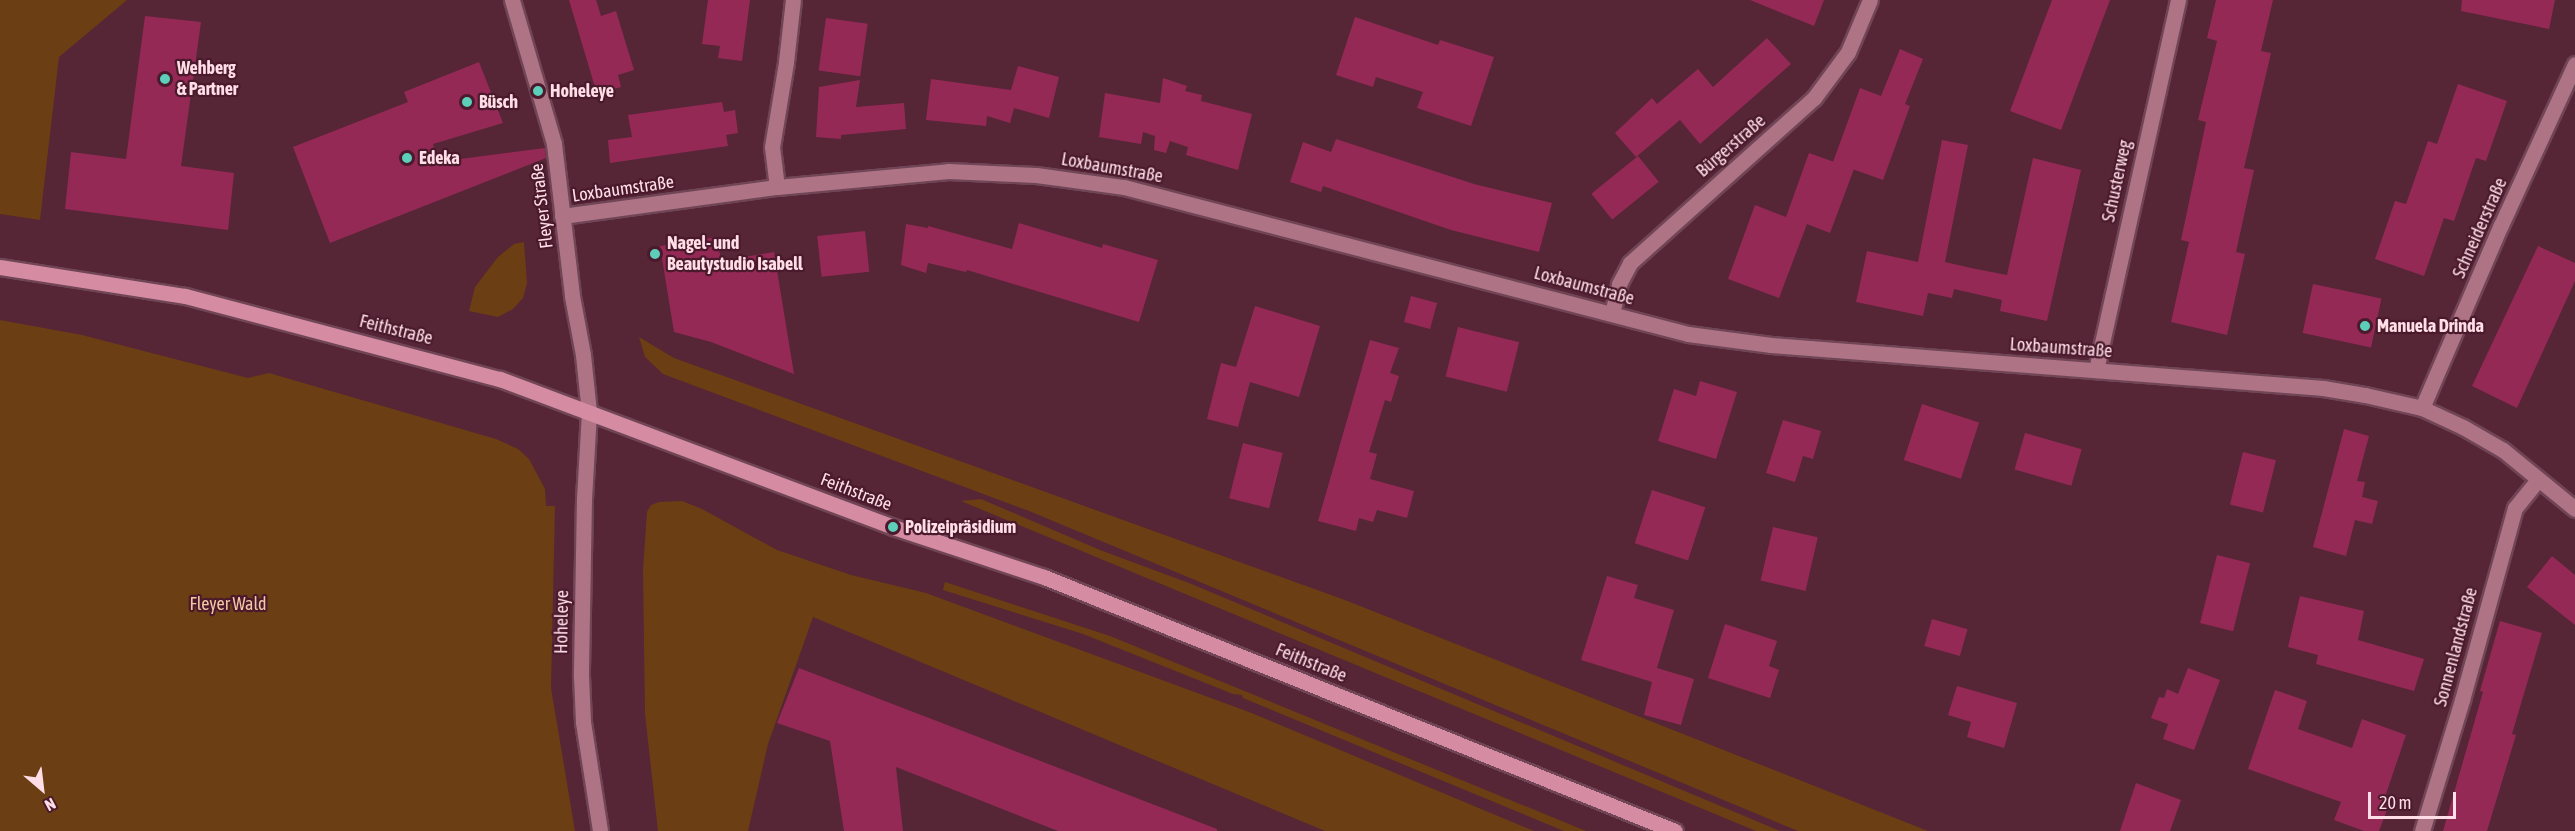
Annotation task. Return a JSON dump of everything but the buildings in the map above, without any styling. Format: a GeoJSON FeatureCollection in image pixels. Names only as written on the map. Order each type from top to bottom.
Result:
{"type":"FeatureCollection","features":[{"type":"Feature","properties":{"kind":"main road","name":"Feithstraße"},"geometry":{"type":"LineString","coordinates":[[0,267],[184,296],[500,379],[893,527],[1044,577],[1675,831]]}},
{"type":"Feature","properties":{"kind":"street","name":"Fleyer Straße"},"geometry":{"type":"LineString","coordinates":[[512,0],[554,144],[589,412]]}},
{"type":"Feature","properties":{"kind":"street"},"geometry":{"type":"LineString","coordinates":[[777,187],[772,147],[793,0]]}},
{"type":"Feature","properties":{"kind":"street","name":"Bürgerstraße"},"geometry":{"type":"LineString","coordinates":[[1612,314],[1619,284],[1630,263],[1814,98],[1848,52],[1870,0]]}},
{"type":"Feature","properties":{"kind":"street","name":"Schusterweg"},"geometry":{"type":"LineString","coordinates":[[2096,370],[2178,0]]}},
{"type":"Feature","properties":{"kind":"street","name":"Schneiderstraße"},"geometry":{"type":"LineString","coordinates":[[2422,408],[2501,225],[2575,64]]}},
{"type":"Feature","properties":{"kind":"street","name":"Loxbaumstraße"},"geometry":{"type":"LineString","coordinates":[[562,216],[777,187],[948,171],[1036,175],[1124,187],[1688,334],[1771,345],[2323,388],[2422,408],[2463,427],[2502,450],[2575,509]]}},
{"type":"Feature","properties":{"kind":"street","name":"Hoheleye"},"geometry":{"type":"LineString","coordinates":[[589,412],[584,498],[581,676],[584,722],[600,831]]}},
{"type":"Feature","properties":{"kind":"street","name":"Sonnenlandstraße"},"geometry":{"type":"LineString","coordinates":[[2422,831],[2462,700],[2515,508],[2538,480]]}},
{"type":"Feature","properties":{"kind":"green space"},"geometry":{"type":"Polygon","coordinates":[[[0,0],[127,0],[59,57],[40,220],[0,214],[0,0]]]}},
{"type":"Feature","properties":{"kind":"green space"},"geometry":{"type":"Polygon","coordinates":[[[524,242],[527,283],[523,298],[513,309],[498,317],[469,311],[475,287],[498,257],[514,244],[524,242]]]}},
{"type":"Feature","properties":{"kind":"green space","name":"Fleyer Wald"},"geometry":{"type":"Polygon","coordinates":[[[0,320],[82,335],[248,378],[269,373],[496,439],[518,449],[529,459],[545,489],[546,506],[555,506],[551,688],[575,831],[0,831],[0,320]]]}},
{"type":"Feature","properties":{"kind":"green space"},"geometry":{"type":"Polygon","coordinates":[[[639,337],[674,358],[1345,600],[1928,831],[1798,831],[1029,511],[663,374],[645,357],[639,337]]]}},
{"type":"Feature","properties":{"kind":"green space"},"geometry":{"type":"Polygon","coordinates":[[[981,499],[1100,550],[1189,583],[1780,831],[1756,831],[961,501],[981,499]]]}},
{"type":"Feature","properties":{"kind":"green space"},"geometry":{"type":"Polygon","coordinates":[[[682,501],[702,509],[777,550],[851,575],[926,593],[1249,712],[1534,831],[1325,831],[813,617],[768,744],[748,831],[658,831],[645,714],[643,570],[647,512],[651,505],[659,502],[682,501]]]}},
{"type":"Feature","properties":{"kind":"green space"},"geometry":{"type":"Polygon","coordinates":[[[945,582],[1110,636],[1586,831],[1564,831],[1243,698],[1242,695],[1233,694],[1083,634],[943,590],[945,582]]]}},
{"type":"Feature","properties":{"kind":"place","name":"Wehberg & Partner"},"geometry":{"type":"Point","coordinates":[165,79]}},
{"type":"Feature","properties":{"kind":"place","name":"Hoheleye"},"geometry":{"type":"Point","coordinates":[538,91]}},
{"type":"Feature","properties":{"kind":"place","name":"Büsch"},"geometry":{"type":"Point","coordinates":[467,102]}},
{"type":"Feature","properties":{"kind":"place","name":"Edeka"},"geometry":{"type":"Point","coordinates":[407,158]}},
{"type":"Feature","properties":{"kind":"place","name":"Nagel- und Beautystudio Isabell"},"geometry":{"type":"Point","coordinates":[655,254]}},
{"type":"Feature","properties":{"kind":"place","name":"Manuela Drinda"},"geometry":{"type":"Point","coordinates":[2365,326]}},
{"type":"Feature","properties":{"kind":"place","name":"Polizeipräsidium"},"geometry":{"type":"Point","coordinates":[893,527]}}]}
